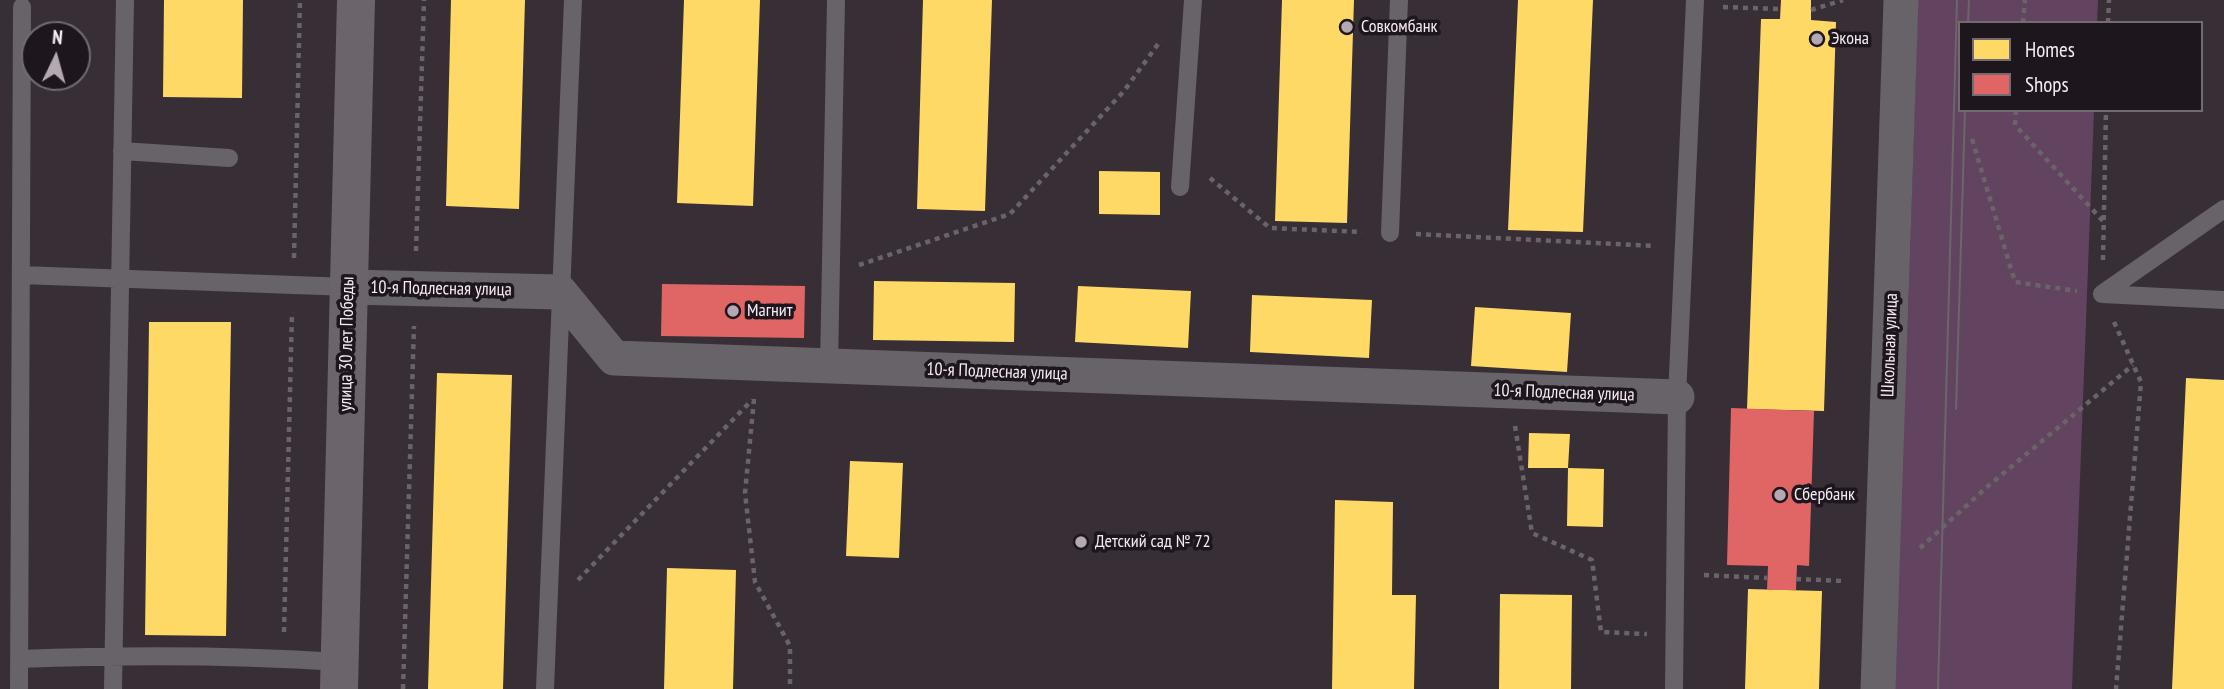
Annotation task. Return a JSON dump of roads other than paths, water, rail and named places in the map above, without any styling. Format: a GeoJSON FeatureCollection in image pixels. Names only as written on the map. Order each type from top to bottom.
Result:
{"type":"FeatureCollection","features":[{"type":"Feature","properties":{"kind":"main road","name":"улица 30 лет Победы"},"geometry":{"type":"LineString","coordinates":[[339,675],[356,0]]}},
{"type":"Feature","properties":{"kind":"street","name":"Школьная улица"},"geometry":{"type":"LineString","coordinates":[[1878,689],[1901,0]]}},
{"type":"Feature","properties":{"kind":"street","name":"10-я Подлесная улица"},"geometry":{"type":"LineString","coordinates":[[349,287],[560,292],[614,358],[1677,397]]}},
{"type":"Feature","properties":{"kind":"lane"},"geometry":{"type":"LineString","coordinates":[[113,689],[125,0]]}},
{"type":"Feature","properties":{"kind":"lane"},"geometry":{"type":"LineString","coordinates":[[545,689],[573,0]]}},
{"type":"Feature","properties":{"kind":"lane"},"geometry":{"type":"LineString","coordinates":[[830,366],[836,0]]}},
{"type":"Feature","properties":{"kind":"lane"},"geometry":{"type":"LineString","coordinates":[[1180,187],[1193,0]]}},
{"type":"Feature","properties":{"kind":"lane"},"geometry":{"type":"LineString","coordinates":[[1390,233],[1399,0]]}},
{"type":"Feature","properties":{"kind":"lane"},"geometry":{"type":"LineString","coordinates":[[1674,689],[1677,397],[1695,3]]}},
{"type":"Feature","properties":{"kind":"lane"},"geometry":{"type":"LineString","coordinates":[[19,689],[22,7]]}},
{"type":"Feature","properties":{"kind":"lane"},"geometry":{"type":"LineString","coordinates":[[122,151],[229,158]]}},
{"type":"Feature","properties":{"kind":"lane"},"geometry":{"type":"LineString","coordinates":[[2224,209],[2102,294],[2224,300]]}},
{"type":"Feature","properties":{"kind":"lane"},"geometry":{"type":"LineString","coordinates":[[21,275],[349,287]]}},
{"type":"Feature","properties":{"kind":"lane"},"geometry":{"type":"LineString","coordinates":[[19,659],[113,655],[284,658],[339,675]]}},
{"type":"Feature","properties":{"kind":"tram line"},"geometry":{"type":"LineString","coordinates":[[1938,689],[1957,0]]}},
{"type":"Feature","properties":{"kind":"tram line"},"geometry":{"type":"LineString","coordinates":[[1968,21],[1969,0]]}},
{"type":"Feature","properties":{"kind":"tram line"},"geometry":{"type":"LineString","coordinates":[[1956,409],[1965,112]]}},
{"type":"Feature","properties":{"kind":"place","name":"Совкомбанк"},"geometry":{"type":"Point","coordinates":[1347,27]}},
{"type":"Feature","properties":{"kind":"place","name":"Экона"},"geometry":{"type":"Point","coordinates":[1817,39]}},
{"type":"Feature","properties":{"kind":"place","name":"Магнит"},"geometry":{"type":"Point","coordinates":[733,311]}},
{"type":"Feature","properties":{"kind":"place","name":"Сбербанк"},"geometry":{"type":"Point","coordinates":[1780,495]}},
{"type":"Feature","properties":{"kind":"place","name":"Детский сад № 72"},"geometry":{"type":"Point","coordinates":[1081,542]}}]}
